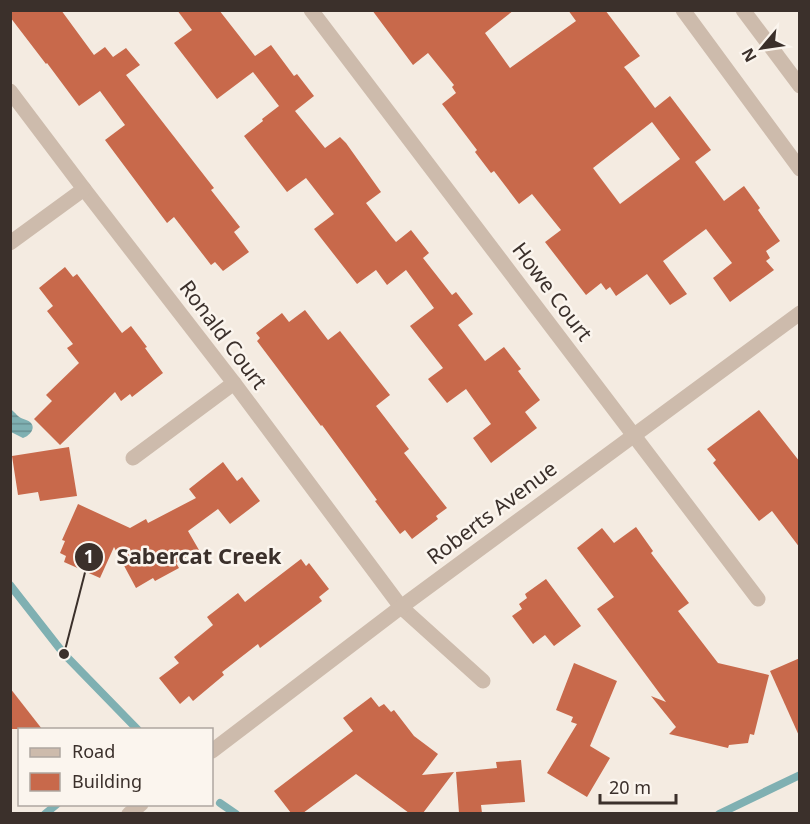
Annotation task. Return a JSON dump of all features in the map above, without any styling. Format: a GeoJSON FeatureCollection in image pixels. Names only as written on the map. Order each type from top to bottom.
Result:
{"type":"FeatureCollection","features":[{"type":"Feature","properties":{"kind":"street","name":"Howe Court"},"geometry":{"type":"LineString","coordinates":[[311,10],[759,599]]}},
{"type":"Feature","properties":{"kind":"street"},"geometry":{"type":"LineString","coordinates":[[683,10],[800,169]]}},
{"type":"Feature","properties":{"kind":"street"},"geometry":{"type":"LineString","coordinates":[[743,10],[800,86]]}},
{"type":"Feature","properties":{"kind":"street","name":"Ronald Court"},"geometry":{"type":"LineString","coordinates":[[10,91],[234,383],[400,607],[483,681]]}},
{"type":"Feature","properties":{"kind":"street"},"geometry":{"type":"LineString","coordinates":[[10,243],[84,189]]}},
{"type":"Feature","properties":{"kind":"street","name":"Roberts Avenue"},"geometry":{"type":"LineString","coordinates":[[213,750],[400,607],[800,313]]}},
{"type":"Feature","properties":{"kind":"street"},"geometry":{"type":"LineString","coordinates":[[133,459],[234,383]]}},
{"type":"Feature","properties":{"kind":"water"},"geometry":{"type":"Polygon","coordinates":[[[11,409],[32,425],[31,432],[23,438],[11,432],[11,409]]]}},
{"type":"Feature","properties":{"kind":"building"},"geometry":{"type":"Polygon","coordinates":[[[10,10],[61,10],[94,55],[105,47],[113,57],[126,48],[140,65],[126,75],[214,188],[211,190],[240,227],[234,232],[249,252],[223,271],[215,262],[211,265],[174,217],[167,223],[105,140],[125,125],[100,91],[79,106],[10,17],[10,10]]]}},
{"type":"Feature","properties":{"kind":"building"},"geometry":{"type":"Polygon","coordinates":[[[177,10],[219,10],[255,56],[271,45],[294,76],[297,74],[314,96],[295,111],[325,148],[340,137],[346,143],[381,192],[366,203],[396,242],[411,230],[429,253],[423,258],[452,295],[456,292],[473,314],[458,325],[485,361],[504,347],[521,369],[518,371],[540,400],[525,412],[537,428],[491,463],[473,438],[491,424],[466,389],[447,403],[428,379],[443,368],[410,326],[434,308],[406,270],[387,285],[376,270],[357,284],[314,229],[334,214],[306,178],[287,192],[244,136],[279,106],[253,72],[217,99],[174,43],[192,30],[177,10]]]}},
{"type":"Feature","properties":{"kind":"building"},"geometry":{"type":"Polygon","coordinates":[[[372,10],[514,10],[485,33],[510,68],[576,21],[568,10],[605,10],[640,56],[624,67],[655,108],[670,96],[711,150],[695,162],[724,201],[744,186],[760,208],[758,210],[780,241],[766,251],[770,258],[766,261],[774,270],[730,302],[713,278],[732,263],[706,229],[663,261],[687,294],[670,305],[647,274],[616,296],[610,287],[606,290],[601,283],[586,295],[545,242],[561,230],[532,194],[519,204],[494,171],[491,173],[475,152],[477,150],[442,104],[456,93],[452,87],[454,85],[428,53],[413,65],[372,10]],[[652,122],[593,168],[620,204],[680,159],[652,122]]]}},
{"type":"Feature","properties":{"kind":"building"},"geometry":{"type":"Polygon","coordinates":[[[65,267],[73,277],[77,274],[122,333],[131,326],[163,373],[132,397],[130,394],[121,401],[115,392],[60,445],[34,419],[52,401],[46,395],[79,363],[67,348],[73,344],[47,311],[53,306],[39,288],[65,267]]]}},
{"type":"Feature","properties":{"kind":"building"},"geometry":{"type":"Polygon","coordinates":[[[305,310],[328,340],[340,331],[390,395],[376,406],[409,449],[404,453],[447,508],[436,516],[438,519],[412,539],[405,530],[400,534],[322,425],[257,341],[260,338],[256,333],[282,313],[289,322],[305,310]]]}},
{"type":"Feature","properties":{"kind":"building"},"geometry":{"type":"Polygon","coordinates":[[[759,410],[800,462],[800,548],[772,511],[759,521],[713,463],[716,460],[707,449],[759,410]]]}},
{"type":"Feature","properties":{"kind":"building"},"geometry":{"type":"Polygon","coordinates":[[[69,447],[77,496],[40,501],[38,492],[18,495],[12,456],[69,447]]]}},
{"type":"Feature","properties":{"kind":"building"},"geometry":{"type":"Polygon","coordinates":[[[223,462],[237,481],[242,477],[260,501],[230,524],[218,509],[188,531],[199,550],[176,563],[179,568],[155,581],[153,578],[136,588],[114,547],[100,578],[64,562],[66,556],[60,553],[65,541],[62,540],[78,504],[130,528],[146,519],[148,523],[196,498],[189,489],[223,462]]]}},
{"type":"Feature","properties":{"kind":"building"},"geometry":{"type":"Polygon","coordinates":[[[636,527],[653,551],[651,553],[689,603],[678,611],[718,663],[769,675],[754,735],[750,734],[748,743],[729,745],[728,748],[669,734],[676,727],[651,696],[666,702],[597,609],[614,597],[577,548],[602,528],[614,543],[636,527]]]}},
{"type":"Feature","properties":{"kind":"building"},"geometry":{"type":"Polygon","coordinates":[[[301,559],[306,566],[309,563],[329,589],[319,597],[322,601],[260,648],[258,644],[222,672],[224,675],[193,701],[189,696],[180,704],[159,678],[179,663],[174,657],[213,625],[207,617],[238,593],[245,602],[301,559]]]}},
{"type":"Feature","properties":{"kind":"building"},"geometry":{"type":"Polygon","coordinates":[[[546,579],[581,626],[554,646],[545,635],[533,644],[512,616],[522,609],[519,604],[527,598],[525,594],[546,579]]]}},
{"type":"Feature","properties":{"kind":"building"},"geometry":{"type":"Polygon","coordinates":[[[800,658],[800,738],[770,671],[800,658]]]}},
{"type":"Feature","properties":{"kind":"building"},"geometry":{"type":"Polygon","coordinates":[[[574,663],[617,681],[590,746],[610,758],[587,797],[547,773],[577,724],[571,722],[573,717],[556,710],[574,663]]]}},
{"type":"Feature","properties":{"kind":"building"},"geometry":{"type":"Polygon","coordinates":[[[10,688],[41,728],[10,729],[10,688]]]}},
{"type":"Feature","properties":{"kind":"building"},"geometry":{"type":"Polygon","coordinates":[[[371,697],[379,707],[384,704],[391,712],[394,710],[414,736],[438,754],[422,775],[454,772],[423,813],[409,813],[356,774],[303,813],[291,813],[274,791],[353,731],[343,718],[371,697]]]}},
{"type":"Feature","properties":{"kind":"building"},"geometry":{"type":"Polygon","coordinates":[[[521,760],[525,802],[481,805],[482,813],[459,813],[456,772],[497,768],[496,762],[521,760]]]}},
{"type":"Feature","properties":{"kind":"waterway"},"geometry":{"type":"LineString","coordinates":[[10,585],[64,654],[136,728]]}},
{"type":"Feature","properties":{"kind":"waterway"},"geometry":{"type":"LineString","coordinates":[[719,814],[800,775]]}},
{"type":"Feature","properties":{"kind":"waterway"},"geometry":{"type":"LineString","coordinates":[[220,803],[236,814]]}},
{"type":"Feature","properties":{"kind":"waterway"},"geometry":{"type":"LineString","coordinates":[[45,814],[55,806]]}},
{"type":"Feature","properties":{"kind":"place","name":"Sabercat Creek"},"geometry":{"type":"Point","coordinates":[64,654]}}]}
